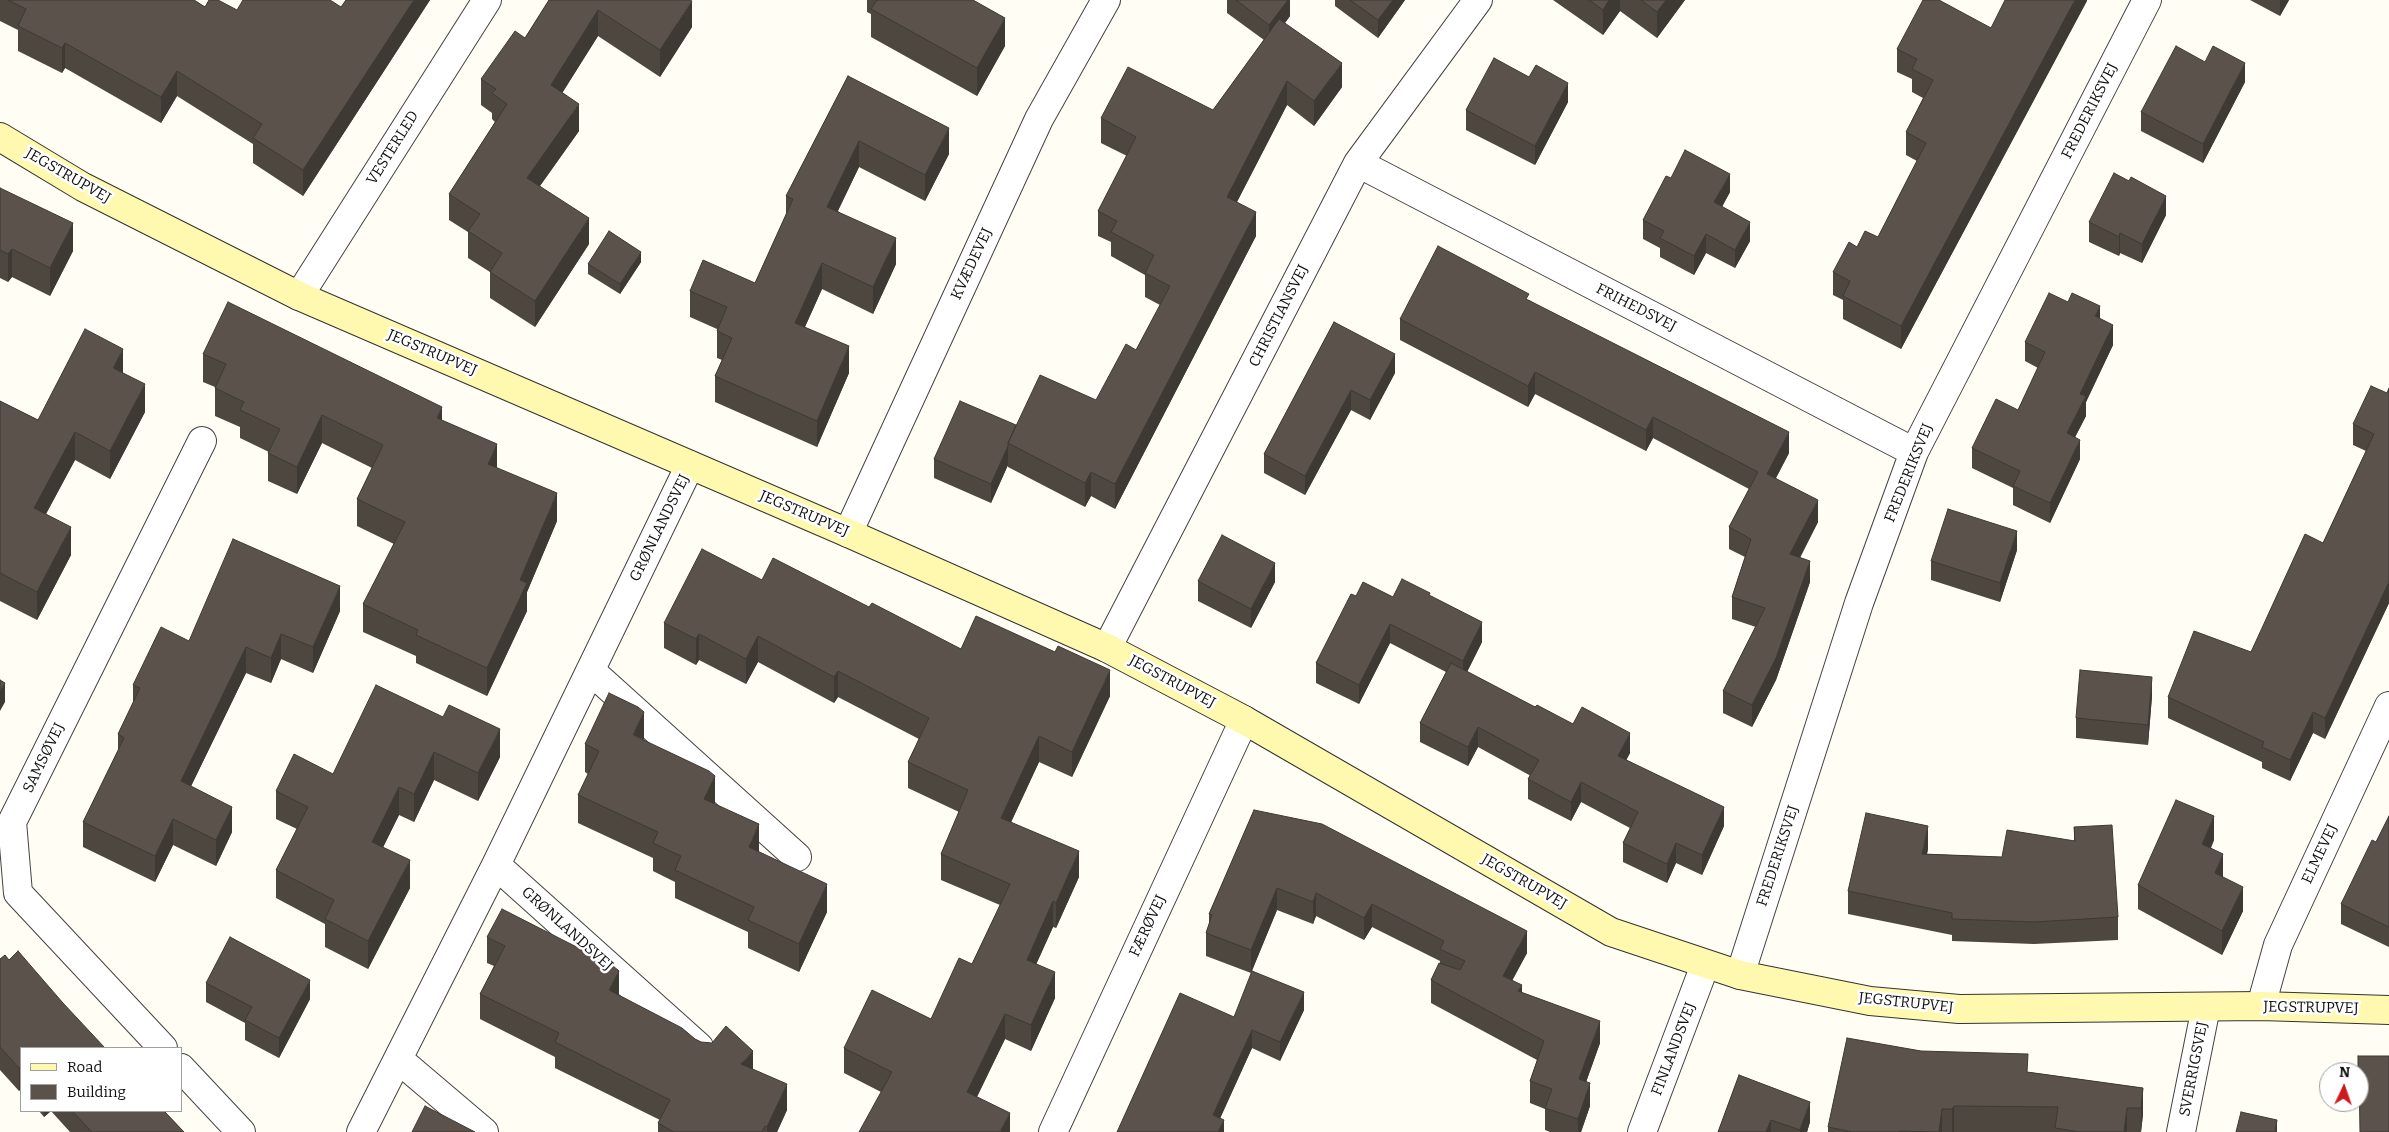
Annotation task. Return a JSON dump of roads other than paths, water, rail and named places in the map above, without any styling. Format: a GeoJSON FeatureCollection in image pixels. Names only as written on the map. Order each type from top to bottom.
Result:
{"type":"FeatureCollection","features":[{"type":"Feature","properties":{"kind":"street","name":"VESTERLED"},"geometry":{"type":"LineString","coordinates":[[299,296],[487,0]]}},
{"type":"Feature","properties":{"kind":"street","name":"KVÆDEVEJ"},"geometry":{"type":"LineString","coordinates":[[848,533],[1039,119],[1106,0]]}},
{"type":"Feature","properties":{"kind":"street","name":"CHRISTIANSVEJ"},"geometry":{"type":"LineString","coordinates":[[1107,648],[1358,163],[1478,0]]}},
{"type":"Feature","properties":{"kind":"street","name":"FREDERIKSVEJ"},"geometry":{"type":"LineString","coordinates":[[1740,975],[1859,603],[1914,452],[2147,0]]}},
{"type":"Feature","properties":{"kind":"street","name":"JEGSTRUPVEJ"},"geometry":{"type":"LineString","coordinates":[[0,137],[83,187],[299,296],[848,533],[1107,648],[1244,720],[1611,932],[1705,965],[1740,975],[1870,1001],[1960,1008],[2261,1006],[2389,1010]]}},
{"type":"Feature","properties":{"kind":"street","name":"FRIHEDSVEJ"},"geometry":{"type":"LineString","coordinates":[[1358,163],[1914,452]]}},
{"type":"Feature","properties":{"kind":"street","name":"SAMSØVEJ"},"geometry":{"type":"LineString","coordinates":[[162,1047],[18,893],[12,822],[202,441]]}},
{"type":"Feature","properties":{"kind":"street","name":"GRØNLANDSVEJ"},"geometry":{"type":"LineString","coordinates":[[361,1132],[496,866],[690,465]]}},
{"type":"Feature","properties":{"kind":"street"},"geometry":{"type":"LineString","coordinates":[[591,671],[797,857]]}},
{"type":"Feature","properties":{"kind":"street","name":"ELMEVEJ"},"geometry":{"type":"LineString","coordinates":[[2261,1006],[2278,946],[2389,706]]}},
{"type":"Feature","properties":{"kind":"street","name":"FÆRØVEJ"},"geometry":{"type":"LineString","coordinates":[[1053,1132],[1244,720]]}},
{"type":"Feature","properties":{"kind":"street","name":"GRØNLANDSVEJ"},"geometry":{"type":"LineString","coordinates":[[496,866],[705,1053]]}},
{"type":"Feature","properties":{"kind":"street","name":"FINLANDSVEJ"},"geometry":{"type":"LineString","coordinates":[[1642,1132],[1705,965]]}},
{"type":"Feature","properties":{"kind":"street","name":"SVERRIGSVEJ"},"geometry":{"type":"LineString","coordinates":[[2181,1132],[2206,1007]]}},
{"type":"Feature","properties":{"kind":"street"},"geometry":{"type":"LineString","coordinates":[[398,1059],[484,1132]]}},
{"type":"Feature","properties":{"kind":"street"},"geometry":{"type":"LineString","coordinates":[[182,1069],[241,1132]]}}]}
